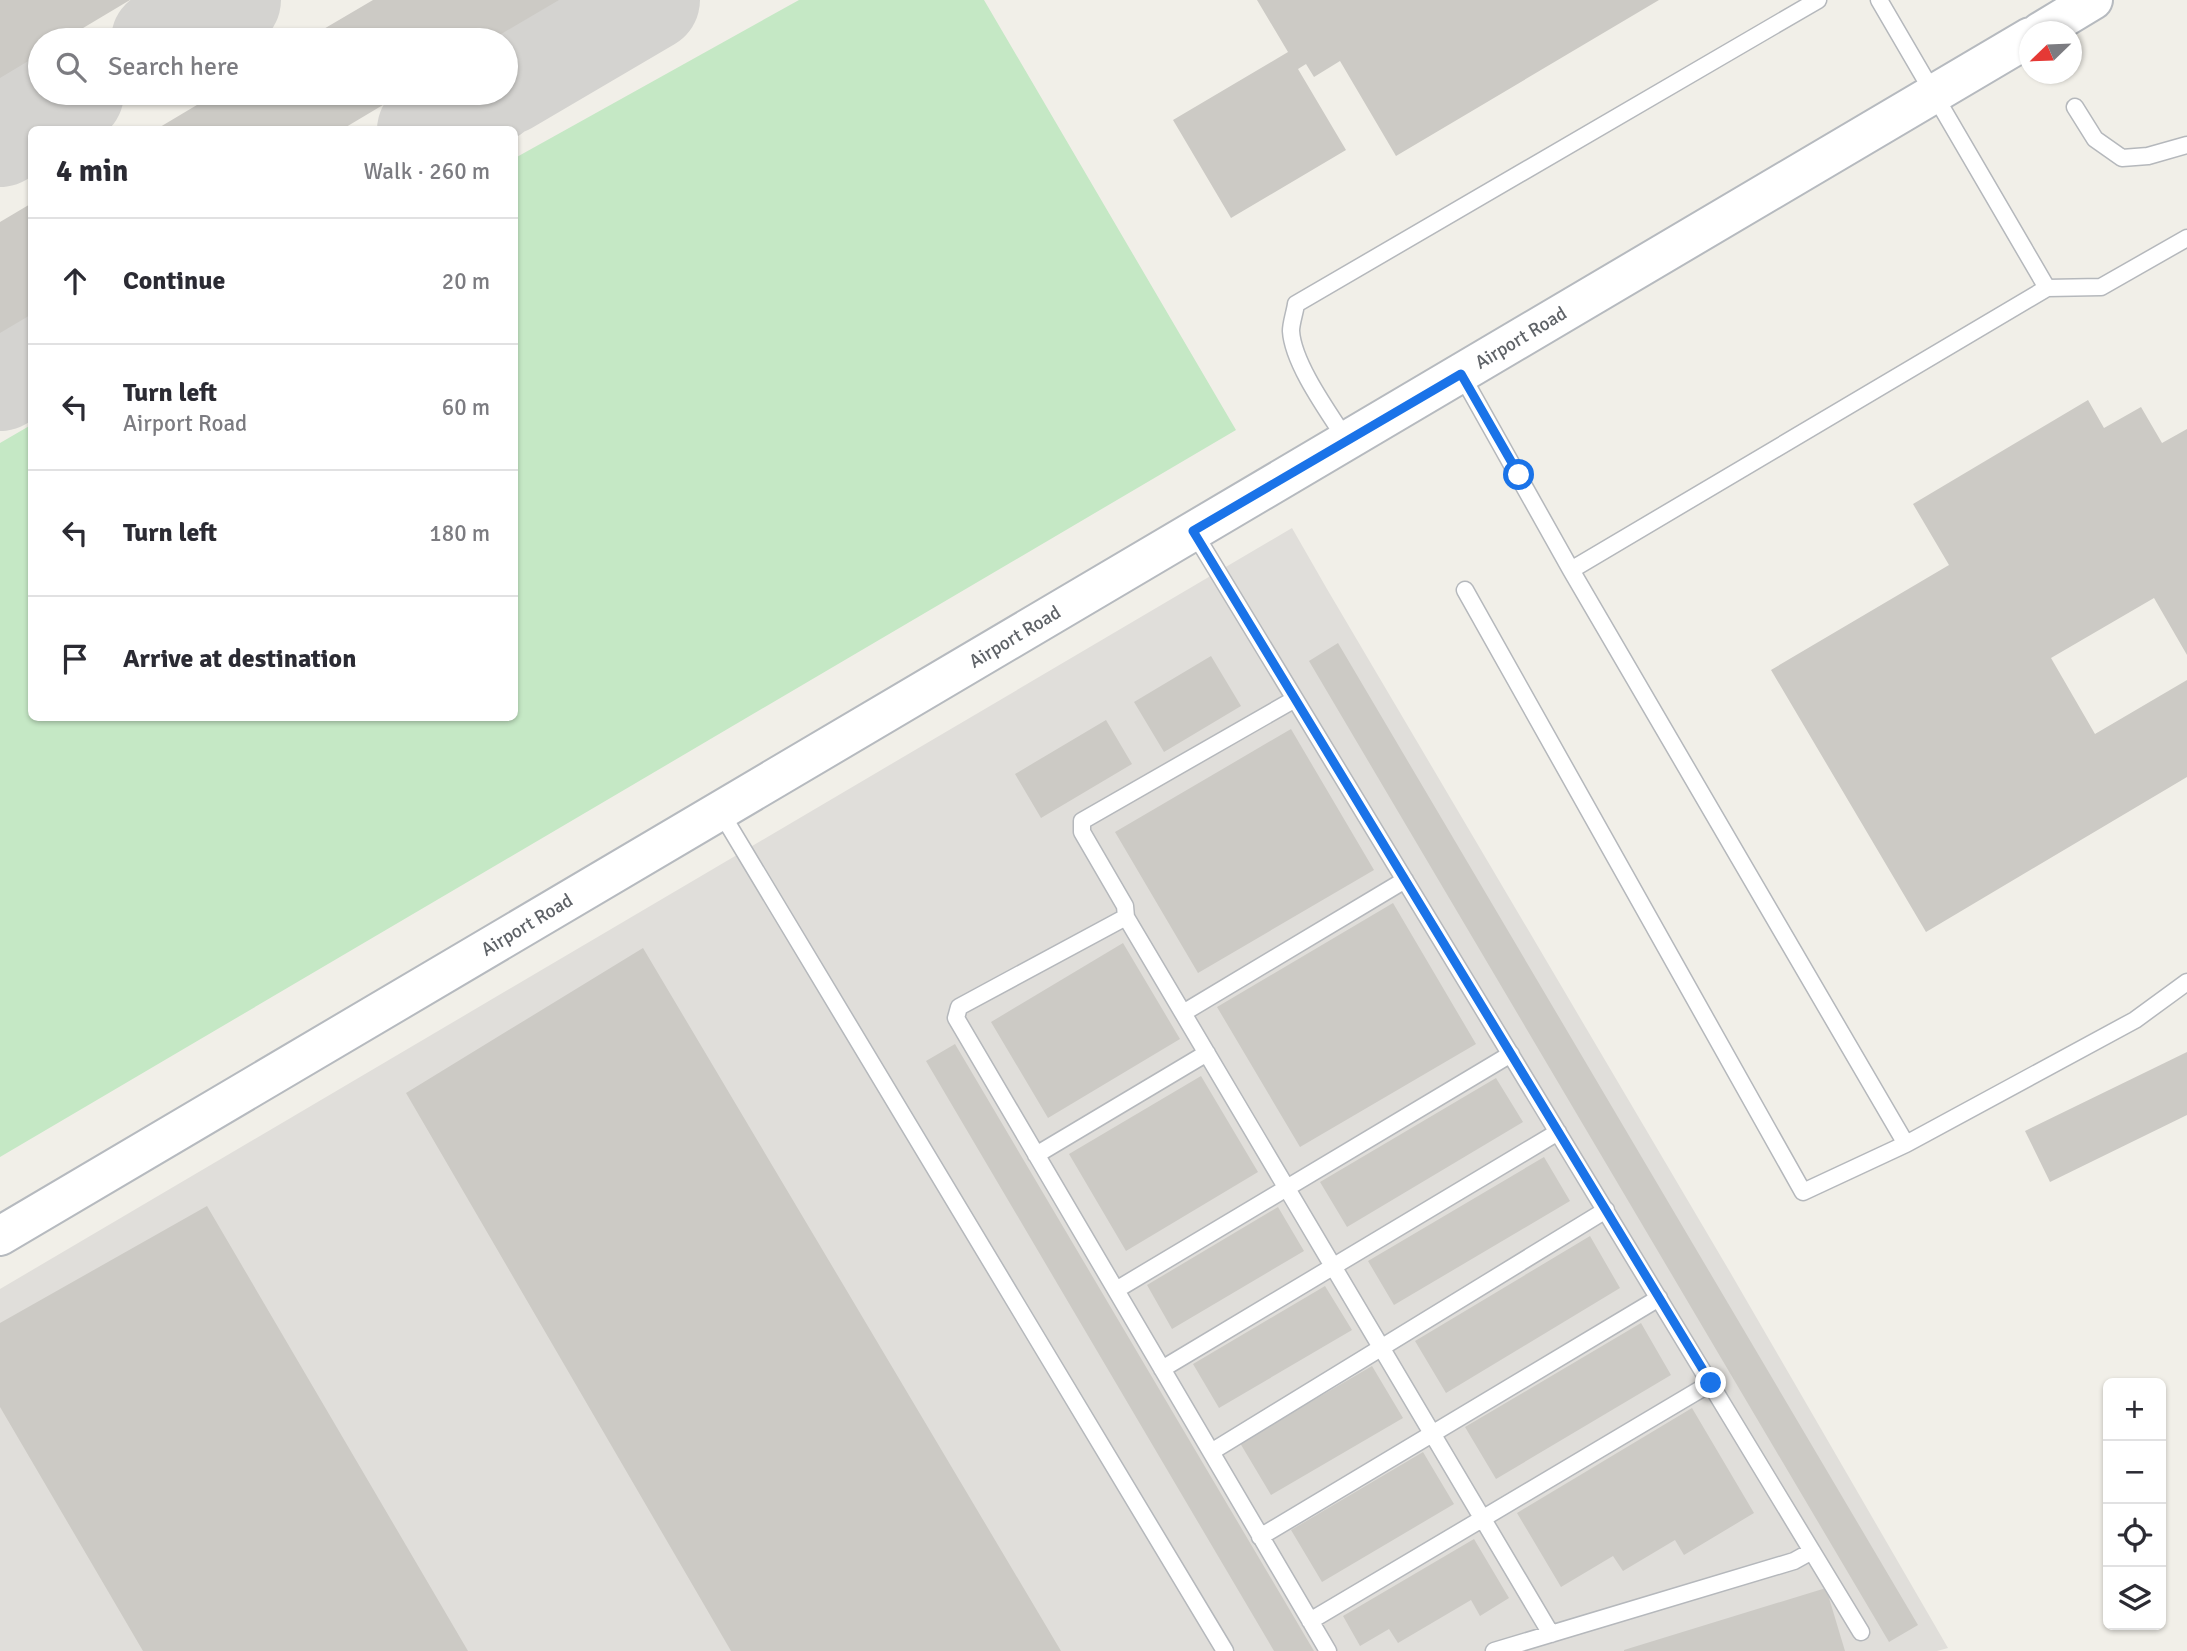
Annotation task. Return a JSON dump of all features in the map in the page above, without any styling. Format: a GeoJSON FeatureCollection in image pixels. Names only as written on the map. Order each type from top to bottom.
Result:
{"type":"FeatureCollection","features":[{"type":"Feature","properties":{"kind":"street"},"geometry":{"type":"LineString","coordinates":[[2058,21],[2093,0]]}},
{"type":"Feature","properties":{"kind":"street","name":"Airport Road"},"geometry":{"type":"LineString","coordinates":[[0,1236],[2019,43]]}},
{"type":"Feature","properties":{"kind":"lane"},"geometry":{"type":"LineString","coordinates":[[1347,441],[1306,377],[1291,331],[1296,304],[1818,0]]}},
{"type":"Feature","properties":{"kind":"lane"},"geometry":{"type":"LineString","coordinates":[[1879,0],[2047,288]]}},
{"type":"Feature","properties":{"kind":"lane"},"geometry":{"type":"LineString","coordinates":[[2075,107],[2095,139],[2122,158],[2148,156],[2187,145]]}},
{"type":"Feature","properties":{"kind":"lane"},"geometry":{"type":"LineString","coordinates":[[1571,570],[2047,288],[2101,287],[2187,238]]}},
{"type":"Feature","properties":{"kind":"lane"},"geometry":{"type":"LineString","coordinates":[[1461,374],[1571,570],[1906,1144]]}},
{"type":"Feature","properties":{"kind":"lane"},"geometry":{"type":"LineString","coordinates":[[1193,531],[1861,1632]]}},
{"type":"Feature","properties":{"kind":"lane"},"geometry":{"type":"LineString","coordinates":[[1465,590],[1803,1192],[1906,1144],[2135,1020],[2187,982]]}},
{"type":"Feature","properties":{"kind":"lane"},"geometry":{"type":"LineString","coordinates":[[1295,699],[1082,821],[1082,832],[1125,906],[1126,917],[1551,1634]]}},
{"type":"Feature","properties":{"kind":"lane"},"geometry":{"type":"LineString","coordinates":[[720,811],[1224,1651]]}},
{"type":"Feature","properties":{"kind":"lane"},"geometry":{"type":"LineString","coordinates":[[1183,1013],[1405,880]]}},
{"type":"Feature","properties":{"kind":"lane"},"geometry":{"type":"LineString","coordinates":[[1126,917],[959,1007],[956,1018],[1328,1651]]}},
{"type":"Feature","properties":{"kind":"lane"},"geometry":{"type":"LineString","coordinates":[[1036,1155],[1207,1053]]}},
{"type":"Feature","properties":{"kind":"lane"},"geometry":{"type":"LineString","coordinates":[[1116,1290],[1511,1054]]}},
{"type":"Feature","properties":{"kind":"lane"},"geometry":{"type":"LineString","coordinates":[[1162,1369],[1558,1132]]}},
{"type":"Feature","properties":{"kind":"lane"},"geometry":{"type":"LineString","coordinates":[[1211,1452],[1606,1210]]}},
{"type":"Feature","properties":{"kind":"lane"},"geometry":{"type":"LineString","coordinates":[[1260,1536],[1659,1298]]}},
{"type":"Feature","properties":{"kind":"lane"},"geometry":{"type":"LineString","coordinates":[[1310,1621],[1711,1383]]}},
{"type":"Feature","properties":{"kind":"lane"},"geometry":{"type":"LineString","coordinates":[[1494,1651],[1794,1561],[1812,1551]]}},
{"type":"Feature","properties":{"kind":"shaded area"},"geometry":{"type":"Polygon","coordinates":[[[1292,528],[1948,1648],[1937,1651],[0,1651],[0,1289],[1292,528]]]}},
{"type":"Feature","properties":{"kind":"green space"},"geometry":{"type":"Polygon","coordinates":[[[799,0],[984,0],[1236,430],[0,1157],[0,443],[28,427],[28,721],[518,721],[518,156],[799,0]]]}},
{"type":"Feature","properties":{"kind":"building"},"geometry":{"type":"Polygon","coordinates":[[[0,0],[130,0],[83,28],[28,28],[28,61],[0,78],[0,0]]]}},
{"type":"Feature","properties":{"kind":"building"},"geometry":{"type":"Polygon","coordinates":[[[373,0],[559,0],[511,28],[325,28],[373,0]]]}},
{"type":"Feature","properties":{"kind":"building"},"geometry":{"type":"Polygon","coordinates":[[[1257,0],[1659,0],[1396,156],[1340,61],[1314,77],[1306,64],[1298,69],[1346,150],[1231,218],[1173,120],[1288,52],[1257,0]]]}},
{"type":"Feature","properties":{"kind":"building"},"geometry":{"type":"Polygon","coordinates":[[[197,105],[383,105],[348,126],[162,126],[197,105]]]}},
{"type":"Feature","properties":{"kind":"building"},"geometry":{"type":"Polygon","coordinates":[[[28,205],[28,316],[0,333],[0,222],[28,205]]]}},
{"type":"Feature","properties":{"kind":"building"},"geometry":{"type":"Polygon","coordinates":[[[2088,400],[2104,428],[2141,407],[2162,443],[2187,429],[2187,655],[2154,598],[2051,658],[2095,734],[2187,680],[2187,777],[1926,932],[1771,670],[1949,565],[1913,504],[2088,400]]]}},
{"type":"Feature","properties":{"kind":"building"},"geometry":{"type":"Polygon","coordinates":[[[1338,643],[1918,1625],[1889,1642],[1309,661],[1338,643]]]}},
{"type":"Feature","properties":{"kind":"building"},"geometry":{"type":"Polygon","coordinates":[[[1211,656],[1241,706],[1164,752],[1134,702],[1211,656]]]}},
{"type":"Feature","properties":{"kind":"building"},"geometry":{"type":"Polygon","coordinates":[[[1106,720],[1132,764],[1041,818],[1015,774],[1106,720]]]}},
{"type":"Feature","properties":{"kind":"building"},"geometry":{"type":"Polygon","coordinates":[[[1291,729],[1374,870],[1198,973],[1115,832],[1291,729]]]}},
{"type":"Feature","properties":{"kind":"building"},"geometry":{"type":"Polygon","coordinates":[[[1393,903],[1476,1044],[1300,1147],[1217,1007],[1393,903]]]}},
{"type":"Feature","properties":{"kind":"building"},"geometry":{"type":"Polygon","coordinates":[[[1123,943],[1180,1039],[1048,1118],[991,1022],[1123,943]]]}},
{"type":"Feature","properties":{"kind":"building"},"geometry":{"type":"Polygon","coordinates":[[[643,948],[1061,1651],[731,1651],[406,1093],[643,948]]]}},
{"type":"Feature","properties":{"kind":"building"},"geometry":{"type":"Polygon","coordinates":[[[955,1044],[1314,1651],[1274,1651],[926,1061],[955,1044]]]}},
{"type":"Feature","properties":{"kind":"building"},"geometry":{"type":"Polygon","coordinates":[[[2187,1052],[2187,1115],[2050,1182],[2025,1131],[2187,1052]]]}},
{"type":"Feature","properties":{"kind":"building"},"geometry":{"type":"Polygon","coordinates":[[[1201,1076],[1258,1172],[1126,1251],[1069,1154],[1201,1076]]]}},
{"type":"Feature","properties":{"kind":"building"},"geometry":{"type":"Polygon","coordinates":[[[1496,1078],[1523,1122],[1347,1227],[1320,1182],[1496,1078]]]}},
{"type":"Feature","properties":{"kind":"building"},"geometry":{"type":"Polygon","coordinates":[[[1544,1157],[1570,1201],[1394,1305],[1368,1261],[1544,1157]]]}},
{"type":"Feature","properties":{"kind":"building"},"geometry":{"type":"Polygon","coordinates":[[[207,1206],[468,1651],[143,1651],[0,1407],[0,1323],[207,1206]]]}},
{"type":"Feature","properties":{"kind":"building"},"geometry":{"type":"Polygon","coordinates":[[[1278,1207],[1304,1251],[1172,1329],[1147,1285],[1278,1207]]]}},
{"type":"Feature","properties":{"kind":"building"},"geometry":{"type":"Polygon","coordinates":[[[1590,1236],[1620,1288],[1446,1393],[1415,1341],[1590,1236]]]}},
{"type":"Feature","properties":{"kind":"building"},"geometry":{"type":"Polygon","coordinates":[[[1325,1286],[1352,1330],[1219,1408],[1193,1364],[1325,1286]]]}},
{"type":"Feature","properties":{"kind":"building"},"geometry":{"type":"Polygon","coordinates":[[[1641,1323],[1671,1375],[1496,1479],[1465,1427],[1641,1323]]]}},
{"type":"Feature","properties":{"kind":"building"},"geometry":{"type":"Polygon","coordinates":[[[1372,1366],[1403,1418],[1271,1495],[1240,1443],[1372,1366]]]}},
{"type":"Feature","properties":{"kind":"building"},"geometry":{"type":"Polygon","coordinates":[[[1692,1408],[1754,1513],[1684,1555],[1675,1540],[1623,1571],[1613,1556],[1561,1587],[1517,1513],[1692,1408]]]}},
{"type":"Feature","properties":{"kind":"building"},"geometry":{"type":"Polygon","coordinates":[[[1423,1452],[1454,1504],[1322,1582],[1291,1530],[1423,1452]]]}},
{"type":"Feature","properties":{"kind":"building"},"geometry":{"type":"Polygon","coordinates":[[[1474,1539],[1509,1598],[1480,1616],[1471,1600],[1398,1643],[1389,1629],[1360,1646],[1343,1616],[1474,1539]]]}},
{"type":"Feature","properties":{"kind":"building"},"geometry":{"type":"Polygon","coordinates":[[[1826,1588],[1845,1651],[1624,1651],[1624,1650],[1826,1588]]]}},
{"type":"Feature","properties":{"kind":"taxiway"},"geometry":{"type":"LineString","coordinates":[[182,28],[230,0]]}},
{"type":"Feature","properties":{"kind":"taxiway"},"geometry":{"type":"LineString","coordinates":[[518,77],[649,0]]}},
{"type":"Feature","properties":{"kind":"taxiway"},"geometry":{"type":"LineString","coordinates":[[0,136],[53,105]]}},
{"type":"Feature","properties":{"kind":"taxiway"},"geometry":{"type":"LineString","coordinates":[[435,126],[471,105]]}},
{"type":"Feature","properties":{"kind":"taxiway"},"geometry":{"type":"LineString","coordinates":[[0,380],[28,364]]}},
{"type":"Feature","properties":{"kind":"route"},"geometry":{"type":"LineString","coordinates":[[1519,475],[1461,374],[1193,531],[1711,1383]]}}]}
